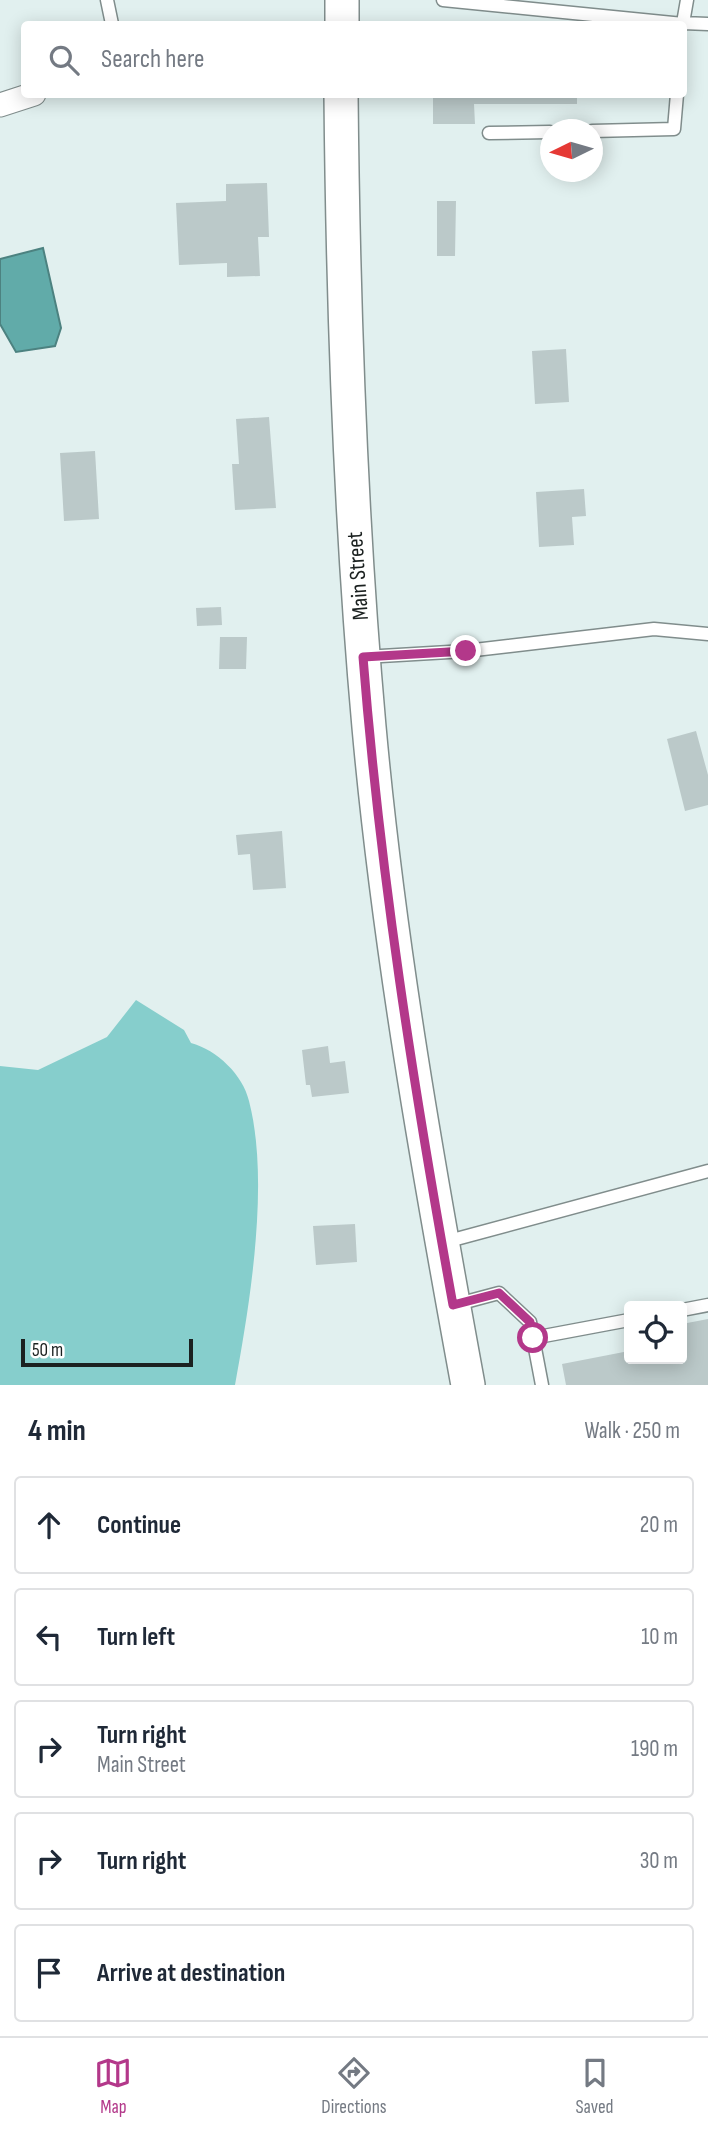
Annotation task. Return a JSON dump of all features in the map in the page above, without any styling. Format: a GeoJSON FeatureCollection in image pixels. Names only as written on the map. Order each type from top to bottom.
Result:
{"type":"FeatureCollection","features":[{"type":"Feature","properties":{"kind":"main road"},"geometry":{"type":"LineString","coordinates":[[342,0],[342,21]]}},
{"type":"Feature","properties":{"kind":"main road","name":"Main Street"},"geometry":{"type":"LineString","coordinates":[[341,98],[348,428],[363,657],[381,835],[405,1021],[468,1385]]}},
{"type":"Feature","properties":{"kind":"street"},"geometry":{"type":"LineString","coordinates":[[0,104],[21,98]]}},
{"type":"Feature","properties":{"kind":"lane"},"geometry":{"type":"LineString","coordinates":[[107,0],[111,21]]}},
{"type":"Feature","properties":{"kind":"lane"},"geometry":{"type":"LineString","coordinates":[[443,0],[625,21]]}},
{"type":"Feature","properties":{"kind":"lane"},"geometry":{"type":"LineString","coordinates":[[684,21],[687,0]]}},
{"type":"Feature","properties":{"kind":"lane"},"geometry":{"type":"LineString","coordinates":[[687,24],[708,24]]}},
{"type":"Feature","properties":{"kind":"lane"},"geometry":{"type":"LineString","coordinates":[[603,131],[674,129],[677,98]]}},
{"type":"Feature","properties":{"kind":"lane"},"geometry":{"type":"LineString","coordinates":[[489,133],[540,132]]}},
{"type":"Feature","properties":{"kind":"lane"},"geometry":{"type":"LineString","coordinates":[[363,657],[466,651],[653,629],[708,634]]}},
{"type":"Feature","properties":{"kind":"lane"},"geometry":{"type":"LineString","coordinates":[[442,1243],[708,1171]]}},
{"type":"Feature","properties":{"kind":"lane"},"geometry":{"type":"LineString","coordinates":[[453,1305],[499,1293],[530,1322],[542,1385]]}},
{"type":"Feature","properties":{"kind":"lane"},"geometry":{"type":"LineString","coordinates":[[687,1309],[708,1305]]}},
{"type":"Feature","properties":{"kind":"lane"},"geometry":{"type":"LineString","coordinates":[[533,1338],[624,1321]]}},
{"type":"Feature","properties":{"kind":"shaded area"},"geometry":{"type":"Polygon","coordinates":[[[43,248],[61,328],[55,346],[16,352],[0,324],[0,259],[43,248]]]}},
{"type":"Feature","properties":{"kind":"shaded area"},"geometry":{"type":"Polygon","coordinates":[[[136,1000],[184,1030],[191,1043],[210,1051],[228,1065],[241,1082],[249,1101],[255,1133],[258,1205],[252,1280],[235,1385],[0,1385],[0,1066],[38,1070],[107,1037],[136,1000]]]}},
{"type":"Feature","properties":{"kind":"building"},"geometry":{"type":"Polygon","coordinates":[[[433,98],[577,98],[577,104],[474,104],[475,124],[433,124],[433,98]]]}},
{"type":"Feature","properties":{"kind":"building"},"geometry":{"type":"Polygon","coordinates":[[[267,183],[269,237],[258,237],[260,276],[227,277],[227,263],[179,265],[176,203],[226,201],[226,184],[267,183]]]}},
{"type":"Feature","properties":{"kind":"building"},"geometry":{"type":"Polygon","coordinates":[[[437,201],[456,201],[455,256],[437,256],[437,201]]]}},
{"type":"Feature","properties":{"kind":"building"},"geometry":{"type":"Polygon","coordinates":[[[566,349],[569,402],[535,404],[532,351],[566,349]]]}},
{"type":"Feature","properties":{"kind":"building"},"geometry":{"type":"Polygon","coordinates":[[[269,417],[276,508],[235,510],[232,464],[239,464],[236,419],[269,417]]]}},
{"type":"Feature","properties":{"kind":"building"},"geometry":{"type":"Polygon","coordinates":[[[95,451],[99,519],[64,521],[60,453],[95,451]]]}},
{"type":"Feature","properties":{"kind":"building"},"geometry":{"type":"Polygon","coordinates":[[[584,489],[586,516],[572,517],[574,545],[539,547],[536,492],[584,489]]]}},
{"type":"Feature","properties":{"kind":"building"},"geometry":{"type":"Polygon","coordinates":[[[221,607],[222,625],[197,626],[196,608],[221,607]]]}},
{"type":"Feature","properties":{"kind":"building"},"geometry":{"type":"Polygon","coordinates":[[[220,637],[247,637],[246,669],[219,669],[220,637]]]}},
{"type":"Feature","properties":{"kind":"building"},"geometry":{"type":"Polygon","coordinates":[[[696,731],[708,775],[708,805],[685,811],[667,739],[696,731]]]}},
{"type":"Feature","properties":{"kind":"building"},"geometry":{"type":"Polygon","coordinates":[[[282,831],[286,888],[253,890],[250,854],[238,855],[236,835],[282,831]]]}},
{"type":"Feature","properties":{"kind":"building"},"geometry":{"type":"Polygon","coordinates":[[[328,1046],[330,1063],[345,1061],[349,1093],[312,1097],[310,1085],[306,1085],[302,1050],[328,1046]]]}},
{"type":"Feature","properties":{"kind":"building"},"geometry":{"type":"Polygon","coordinates":[[[355,1224],[357,1262],[316,1265],[313,1226],[355,1224]]]}},
{"type":"Feature","properties":{"kind":"building"},"geometry":{"type":"Polygon","coordinates":[[[708,1319],[708,1385],[566,1385],[562,1364],[624,1352],[624,1364],[687,1364],[687,1323],[708,1319]]]}},
{"type":"Feature","properties":{"kind":"route"},"geometry":{"type":"LineString","coordinates":[[466,651],[363,657],[369,727],[405,1021],[453,1305],[499,1293],[530,1322],[533,1338]]}}]}
